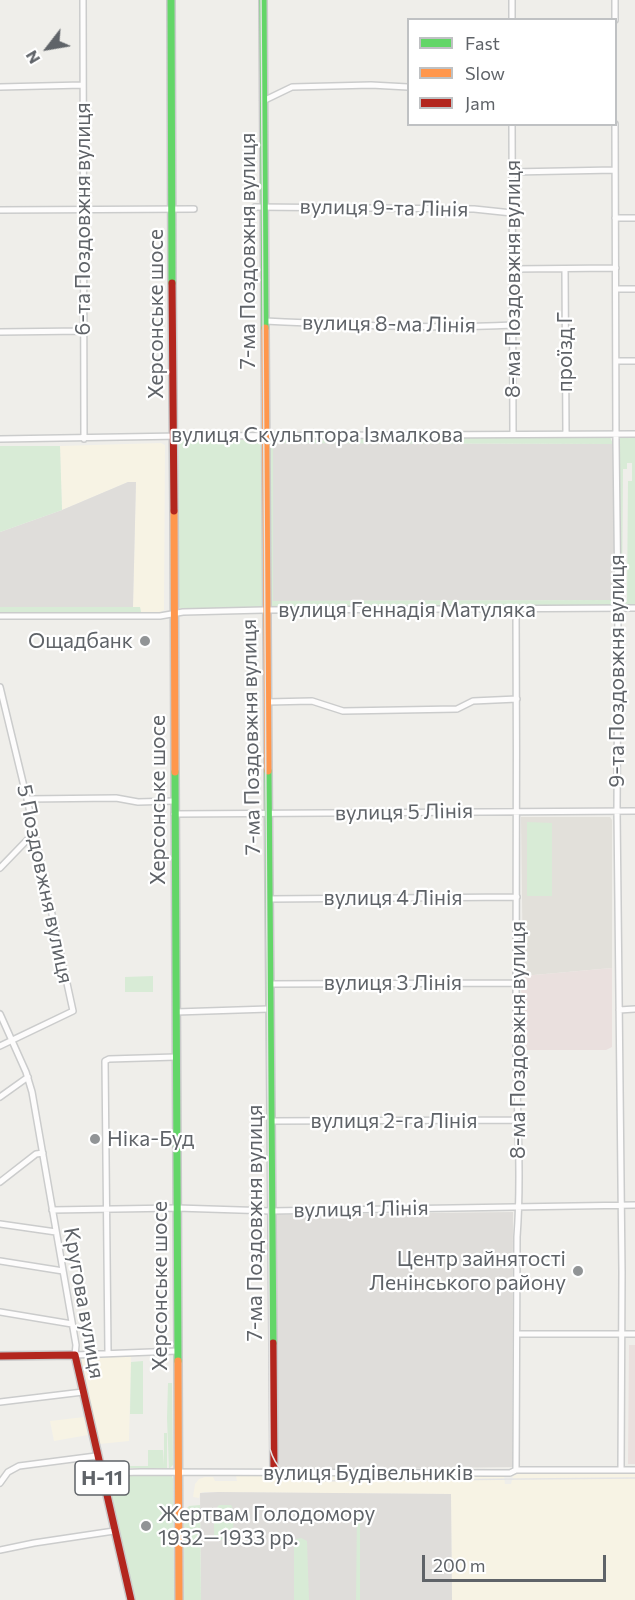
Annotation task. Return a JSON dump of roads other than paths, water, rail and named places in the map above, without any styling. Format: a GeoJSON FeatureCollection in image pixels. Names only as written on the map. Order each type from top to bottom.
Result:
{"type":"FeatureCollection","features":[{"type":"Feature","properties":{"kind":"main road","name":"Херсонське шосе"},"geometry":{"type":"LineString","coordinates":[[171,0],[179,1600]]}},
{"type":"Feature","properties":{"kind":"main road","name":"7-ма Поздовжня вулиця"},"geometry":{"type":"LineString","coordinates":[[263,0],[263,101],[259,206],[265,321],[274,1474]]}},
{"type":"Feature","properties":{"kind":"main road"},"geometry":{"type":"LineString","coordinates":[[0,1356],[75,1355]]}},
{"type":"Feature","properties":{"kind":"main road","name":"Кругова вулиця"},"geometry":{"type":"LineString","coordinates":[[75,1355],[96,1456],[131,1600]]}},
{"type":"Feature","properties":{"kind":"street","name":"6-та Поздовжня вулиця"},"geometry":{"type":"LineString","coordinates":[[83,0],[84,439]]}},
{"type":"Feature","properties":{"kind":"street"},"geometry":{"type":"LineString","coordinates":[[512,0],[512,18]]}},
{"type":"Feature","properties":{"kind":"street"},"geometry":{"type":"LineString","coordinates":[[615,0],[615,18]]}},
{"type":"Feature","properties":{"kind":"street"},"geometry":{"type":"LineString","coordinates":[[0,87],[83,85]]}},
{"type":"Feature","properties":{"kind":"street"},"geometry":{"type":"LineString","coordinates":[[263,101],[292,87],[371,85],[407,87]]}},
{"type":"Feature","properties":{"kind":"street","name":"8-ма Поздовжня вулиця"},"geometry":{"type":"LineString","coordinates":[[512,126],[513,434]]}},
{"type":"Feature","properties":{"kind":"street","name":"9-та Поздовжня вулиця"},"geometry":{"type":"LineString","coordinates":[[615,126],[621,1470]]}},
{"type":"Feature","properties":{"kind":"street"},"geometry":{"type":"LineString","coordinates":[[512,172],[615,170]]}},
{"type":"Feature","properties":{"kind":"street","name":"вулиця 9-та Лінія"},"geometry":{"type":"LineString","coordinates":[[259,206],[474,209],[512,213]]}},
{"type":"Feature","properties":{"kind":"street"},"geometry":{"type":"LineString","coordinates":[[0,210],[194,209]]}},
{"type":"Feature","properties":{"kind":"street"},"geometry":{"type":"LineString","coordinates":[[615,218],[635,218]]}},
{"type":"Feature","properties":{"kind":"street"},"geometry":{"type":"LineString","coordinates":[[513,269],[616,268]]}},
{"type":"Feature","properties":{"kind":"street","name":"проїзд Г"},"geometry":{"type":"LineString","coordinates":[[565,270],[566,434]]}},
{"type":"Feature","properties":{"kind":"street"},"geometry":{"type":"LineString","coordinates":[[617,289],[635,289]]}},
{"type":"Feature","properties":{"kind":"street","name":"вулиця 8-ма Лінія"},"geometry":{"type":"LineString","coordinates":[[265,321],[370,326],[513,325]]}},
{"type":"Feature","properties":{"kind":"street"},"geometry":{"type":"LineString","coordinates":[[0,332],[84,331]]}},
{"type":"Feature","properties":{"kind":"street"},"geometry":{"type":"LineString","coordinates":[[616,361],[635,361]]}},
{"type":"Feature","properties":{"kind":"street","name":"вулиця Скульптора Ізмалкова"},"geometry":{"type":"LineString","coordinates":[[0,439],[635,434]]}},
{"type":"Feature","properties":{"kind":"street","name":"вулиця Геннадія Матуляка"},"geometry":{"type":"LineString","coordinates":[[0,616],[160,615],[266,610],[635,608]]}},
{"type":"Feature","properties":{"kind":"street","name":"8-ма Поздовжня вулиця"},"geometry":{"type":"LineString","coordinates":[[516,609],[516,983],[519,1207],[516,1237],[516,1470]]}},
{"type":"Feature","properties":{"kind":"street","name":"5 Поздовжня вулиця"},"geometry":{"type":"LineString","coordinates":[[0,687],[27,799],[72,1011],[12,1040]]}},
{"type":"Feature","properties":{"kind":"street"},"geometry":{"type":"LineString","coordinates":[[267,702],[312,701],[343,711],[457,709],[473,701],[517,699]]}},
{"type":"Feature","properties":{"kind":"street"},"geometry":{"type":"LineString","coordinates":[[27,799],[116,798],[138,802],[174,801]]}},
{"type":"Feature","properties":{"kind":"street","name":"вулиця 5 Лінія"},"geometry":{"type":"LineString","coordinates":[[174,814],[635,811]]}},
{"type":"Feature","properties":{"kind":"street"},"geometry":{"type":"LineString","coordinates":[[0,868],[29,838],[35,837]]}},
{"type":"Feature","properties":{"kind":"street","name":"вулиця 4 Лінія"},"geometry":{"type":"LineString","coordinates":[[269,899],[517,897]]}},
{"type":"Feature","properties":{"kind":"street","name":"вулиця 3 Лінія"},"geometry":{"type":"LineString","coordinates":[[270,984],[516,983]]}},
{"type":"Feature","properties":{"kind":"street"},"geometry":{"type":"LineString","coordinates":[[176,1012],[269,1009]]}},
{"type":"Feature","properties":{"kind":"street"},"geometry":{"type":"LineString","coordinates":[[619,1010],[635,1010]]}},
{"type":"Feature","properties":{"kind":"street","name":"Кругова вулиця"},"geometry":{"type":"LineString","coordinates":[[0,1014],[28,1077],[76,1345],[75,1355]]}},
{"type":"Feature","properties":{"kind":"street"},"geometry":{"type":"LineString","coordinates":[[0,1046],[12,1040]]}},
{"type":"Feature","properties":{"kind":"street"},"geometry":{"type":"LineString","coordinates":[[108,1352],[105,1061],[176,1057]]}},
{"type":"Feature","properties":{"kind":"street"},"geometry":{"type":"LineString","coordinates":[[0,1097],[28,1077]]}},
{"type":"Feature","properties":{"kind":"street","name":"вулиця 2-га Лінія"},"geometry":{"type":"LineString","coordinates":[[270,1121],[518,1120]]}},
{"type":"Feature","properties":{"kind":"street"},"geometry":{"type":"LineString","coordinates":[[0,1182],[36,1154],[43,1154]]}},
{"type":"Feature","properties":{"kind":"street","name":"вулиця 1 Лінія"},"geometry":{"type":"LineString","coordinates":[[52,1210],[177,1208],[271,1211],[635,1205]]}},
{"type":"Feature","properties":{"kind":"street"},"geometry":{"type":"LineString","coordinates":[[0,1224],[56,1232]]}},
{"type":"Feature","properties":{"kind":"street"},"geometry":{"type":"LineString","coordinates":[[0,1261],[63,1271]]}},
{"type":"Feature","properties":{"kind":"street"},"geometry":{"type":"LineString","coordinates":[[0,1312],[72,1324]]}},
{"type":"Feature","properties":{"kind":"street"},"geometry":{"type":"LineString","coordinates":[[517,1334],[635,1334]]}},
{"type":"Feature","properties":{"kind":"street"},"geometry":{"type":"LineString","coordinates":[[75,1355],[177,1351]]}},
{"type":"Feature","properties":{"kind":"street"},"geometry":{"type":"LineString","coordinates":[[0,1402],[83,1392]]}},
{"type":"Feature","properties":{"kind":"street"},"geometry":{"type":"LineString","coordinates":[[0,1483],[8,1472],[19,1466],[96,1456]]}},
{"type":"Feature","properties":{"kind":"street","name":"вулиця Будівельників"},"geometry":{"type":"LineString","coordinates":[[101,1475],[111,1473],[510,1473],[516,1470],[635,1470]]}},
{"type":"Feature","properties":{"kind":"street"},"geometry":{"type":"LineString","coordinates":[[0,1550],[114,1531]]}},
{"type":"Feature","properties":{"kind":"tram line"},"geometry":{"type":"LineString","coordinates":[[261,0],[270,1449],[275,1461],[283,1471],[306,1481],[635,1478]]}},
{"type":"Feature","properties":{"kind":"place","name":"Ощадбанк"},"geometry":{"type":"Point","coordinates":[145,641]}},
{"type":"Feature","properties":{"kind":"place","name":"Ніка-Буд"},"geometry":{"type":"Point","coordinates":[95,1139]}},
{"type":"Feature","properties":{"kind":"place","name":"Центр зайнятості Ленінського району"},"geometry":{"type":"Point","coordinates":[578,1271]}},
{"type":"Feature","properties":{"kind":"place","name":"Жертвам Голодомору 1932—1933 рр."},"geometry":{"type":"Point","coordinates":[146,1526]}}]}
